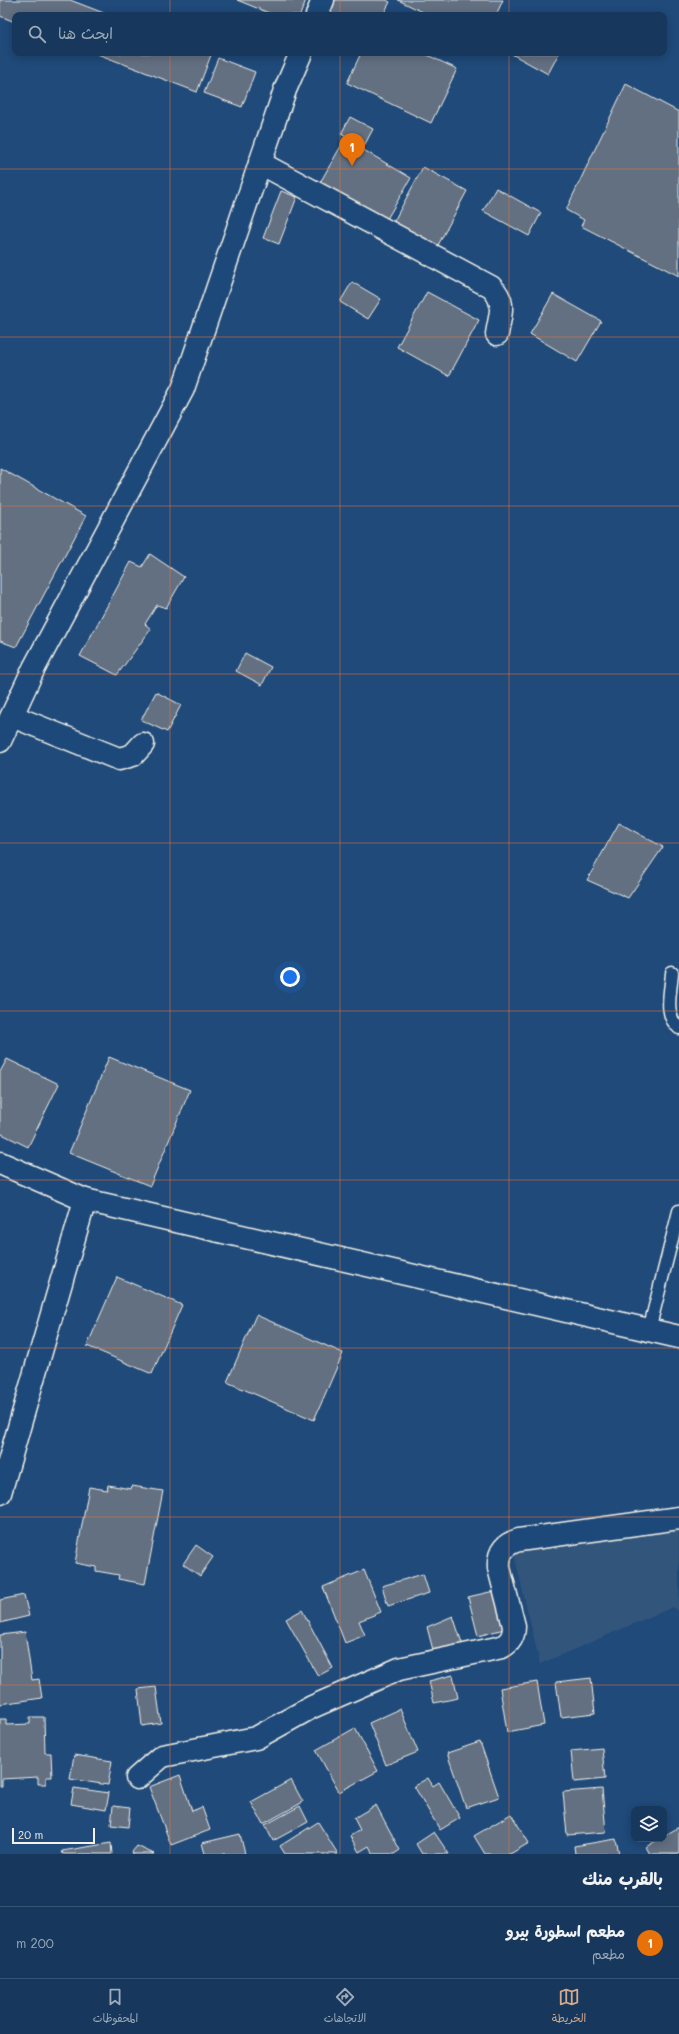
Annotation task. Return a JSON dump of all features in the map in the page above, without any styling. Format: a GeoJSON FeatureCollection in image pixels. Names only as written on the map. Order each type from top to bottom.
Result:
{"type":"FeatureCollection","features":[{"type":"Feature","properties":{"kind":"street"},"geometry":{"type":"LineString","coordinates":[[318,12],[323,0]]}},
{"type":"Feature","properties":{"kind":"street"},"geometry":{"type":"LineString","coordinates":[[0,741],[34,668],[183,389],[285,90],[300,56]]}},
{"type":"Feature","properties":{"kind":"street"},"geometry":{"type":"LineString","coordinates":[[260,163],[491,287],[500,295],[502,306],[497,334]]}},
{"type":"Feature","properties":{"kind":"street"},"geometry":{"type":"LineString","coordinates":[[12,716],[119,759],[133,755],[143,744]]}},
{"type":"Feature","properties":{"kind":"street"},"geometry":{"type":"LineString","coordinates":[[0,1163],[85,1200],[679,1337]]}},
{"type":"Feature","properties":{"kind":"street"},"geometry":{"type":"LineString","coordinates":[[0,1493],[85,1200]]}},
{"type":"Feature","properties":{"kind":"street"},"geometry":{"type":"LineString","coordinates":[[137,1778],[162,1756],[256,1738],[312,1707],[399,1669],[502,1647],[508,1644],[514,1633],[514,1626],[499,1568],[499,1558],[502,1549],[509,1543],[519,1540],[679,1518]]}},
{"type":"Feature","properties":{"kind":"lane"},"geometry":{"type":"LineString","coordinates":[[672,973],[668,1012],[675,1025],[679,1028]]}},
{"type":"Feature","properties":{"kind":"lane"},"geometry":{"type":"LineString","coordinates":[[649,1330],[679,1211]]}},
{"type":"Feature","properties":{"kind":"shaded area"},"geometry":{"type":"Polygon","coordinates":[[[679,1529],[679,1612],[673,1607],[540,1664],[513,1550],[679,1529]]]}},
{"type":"Feature","properties":{"kind":"building"},"geometry":{"type":"Polygon","coordinates":[[[0,0],[70,0],[101,12],[12,12],[12,21],[0,16],[0,0]]]}},
{"type":"Feature","properties":{"kind":"building"},"geometry":{"type":"Polygon","coordinates":[[[237,0],[306,0],[301,12],[267,12],[237,0]]]}},
{"type":"Feature","properties":{"kind":"building"},"geometry":{"type":"Polygon","coordinates":[[[330,0],[386,0],[390,2],[385,12],[324,12],[330,0]]]}},
{"type":"Feature","properties":{"kind":"building"},"geometry":{"type":"Polygon","coordinates":[[[398,0],[503,0],[497,12],[423,12],[398,0]]]}},
{"type":"Feature","properties":{"kind":"building"},"geometry":{"type":"Polygon","coordinates":[[[103,56],[211,56],[197,92],[103,56]]]}},
{"type":"Feature","properties":{"kind":"building"},"geometry":{"type":"Polygon","coordinates":[[[360,56],[429,56],[457,69],[431,123],[347,83],[360,56]]]}},
{"type":"Feature","properties":{"kind":"building"},"geometry":{"type":"Polygon","coordinates":[[[515,56],[557,56],[548,74],[515,56]]]}},
{"type":"Feature","properties":{"kind":"building"},"geometry":{"type":"Polygon","coordinates":[[[218,58],[255,72],[242,107],[204,93],[218,58]]]}},
{"type":"Feature","properties":{"kind":"building"},"geometry":{"type":"Polygon","coordinates":[[[626,84],[679,112],[679,276],[581,226],[584,220],[566,210],[626,84]]]}},
{"type":"Feature","properties":{"kind":"building"},"geometry":{"type":"Polygon","coordinates":[[[350,117],[373,129],[364,146],[341,134],[350,117]]]}},
{"type":"Feature","properties":{"kind":"building"},"geometry":{"type":"Polygon","coordinates":[[[345,139],[411,178],[384,224],[318,186],[345,139]]]}},
{"type":"Feature","properties":{"kind":"building"},"geometry":{"type":"Polygon","coordinates":[[[423,167],[467,191],[437,247],[393,223],[423,167]]]}},
{"type":"Feature","properties":{"kind":"building"},"geometry":{"type":"Polygon","coordinates":[[[496,188],[541,213],[529,236],[483,211],[496,188]]]}},
{"type":"Feature","properties":{"kind":"building"},"geometry":{"type":"Polygon","coordinates":[[[281,191],[297,197],[279,244],[263,238],[281,191]]]}},
{"type":"Feature","properties":{"kind":"building"},"geometry":{"type":"Polygon","coordinates":[[[352,282],[381,299],[368,319],[340,302],[352,282]]]}},
{"type":"Feature","properties":{"kind":"building"},"geometry":{"type":"Polygon","coordinates":[[[427,292],[479,320],[449,376],[397,347],[427,292]]]}},
{"type":"Feature","properties":{"kind":"building"},"geometry":{"type":"Polygon","coordinates":[[[553,294],[601,321],[577,362],[530,334],[553,294]]]}},
{"type":"Feature","properties":{"kind":"building"},"geometry":{"type":"Polygon","coordinates":[[[0,468],[86,516],[16,647],[0,641],[0,468]]]}},
{"type":"Feature","properties":{"kind":"building"},"geometry":{"type":"Polygon","coordinates":[[[150,554],[184,577],[166,608],[157,605],[145,624],[151,629],[117,675],[80,656],[131,562],[142,567],[150,554]]]}},
{"type":"Feature","properties":{"kind":"building"},"geometry":{"type":"Polygon","coordinates":[[[245,653],[271,667],[262,685],[236,671],[245,653]]]}},
{"type":"Feature","properties":{"kind":"building"},"geometry":{"type":"Polygon","coordinates":[[[156,692],[181,705],[167,732],[141,720],[156,692]]]}},
{"type":"Feature","properties":{"kind":"building"},"geometry":{"type":"Polygon","coordinates":[[[619,823],[663,847],[628,898],[587,880],[619,823]]]}},
{"type":"Feature","properties":{"kind":"building"},"geometry":{"type":"Polygon","coordinates":[[[109,1057],[190,1090],[150,1186],[69,1153],[109,1057]]]}},
{"type":"Feature","properties":{"kind":"building"},"geometry":{"type":"Polygon","coordinates":[[[7,1059],[59,1084],[28,1147],[0,1133],[0,1072],[7,1059]]]}},
{"type":"Feature","properties":{"kind":"building"},"geometry":{"type":"Polygon","coordinates":[[[117,1277],[182,1305],[152,1374],[87,1346],[117,1277]]]}},
{"type":"Feature","properties":{"kind":"building"},"geometry":{"type":"Polygon","coordinates":[[[256,1315],[343,1353],[314,1420],[227,1382],[256,1315]]]}},
{"type":"Feature","properties":{"kind":"building"},"geometry":{"type":"Polygon","coordinates":[[[108,1485],[131,1489],[132,1486],[163,1491],[145,1584],[118,1579],[119,1575],[96,1571],[96,1567],[75,1563],[89,1487],[107,1490],[108,1485]]]}},
{"type":"Feature","properties":{"kind":"building"},"geometry":{"type":"Polygon","coordinates":[[[196,1545],[213,1557],[200,1576],[183,1564],[196,1545]]]}},
{"type":"Feature","properties":{"kind":"building"},"geometry":{"type":"Polygon","coordinates":[[[364,1570],[381,1612],[359,1621],[365,1635],[345,1643],[323,1587],[364,1570]]]}},
{"type":"Feature","properties":{"kind":"building"},"geometry":{"type":"Polygon","coordinates":[[[423,1574],[429,1593],[388,1606],[382,1586],[423,1574]]]}},
{"type":"Feature","properties":{"kind":"building"},"geometry":{"type":"Polygon","coordinates":[[[494,1591],[504,1629],[478,1636],[468,1597],[494,1591]]]}},
{"type":"Feature","properties":{"kind":"building"},"geometry":{"type":"Polygon","coordinates":[[[24,1595],[29,1616],[0,1623],[0,1600],[24,1595]]]}},
{"type":"Feature","properties":{"kind":"building"},"geometry":{"type":"Polygon","coordinates":[[[302,1610],[333,1668],[318,1676],[286,1619],[302,1610]]]}},
{"type":"Feature","properties":{"kind":"building"},"geometry":{"type":"Polygon","coordinates":[[[453,1616],[463,1646],[434,1654],[427,1627],[453,1616]]]}},
{"type":"Feature","properties":{"kind":"building"},"geometry":{"type":"Polygon","coordinates":[[[25,1632],[32,1680],[39,1679],[42,1698],[0,1704],[0,1635],[25,1632]]]}},
{"type":"Feature","properties":{"kind":"building"},"geometry":{"type":"Polygon","coordinates":[[[453,1675],[458,1698],[434,1703],[429,1681],[453,1675]]]}},
{"type":"Feature","properties":{"kind":"building"},"geometry":{"type":"Polygon","coordinates":[[[591,1678],[595,1713],[561,1717],[556,1682],[591,1678]]]}},
{"type":"Feature","properties":{"kind":"building"},"geometry":{"type":"Polygon","coordinates":[[[537,1682],[544,1725],[507,1732],[500,1688],[537,1682]]]}},
{"type":"Feature","properties":{"kind":"building"},"geometry":{"type":"Polygon","coordinates":[[[156,1687],[161,1723],[142,1726],[138,1689],[156,1687]]]}},
{"type":"Feature","properties":{"kind":"building"},"geometry":{"type":"Polygon","coordinates":[[[400,1709],[418,1752],[386,1765],[369,1723],[400,1709]]]}},
{"type":"Feature","properties":{"kind":"building"},"geometry":{"type":"Polygon","coordinates":[[[30,1717],[44,1717],[45,1753],[51,1753],[52,1777],[46,1777],[46,1784],[38,1784],[38,1777],[2,1779],[2,1786],[0,1786],[0,1719],[6,1719],[6,1725],[30,1724],[30,1717]]]}},
{"type":"Feature","properties":{"kind":"building"},"geometry":{"type":"Polygon","coordinates":[[[355,1728],[378,1771],[339,1792],[316,1750],[355,1728]]]}},
{"type":"Feature","properties":{"kind":"building"},"geometry":{"type":"Polygon","coordinates":[[[480,1742],[499,1797],[466,1808],[447,1753],[480,1742]]]}},
{"type":"Feature","properties":{"kind":"building"},"geometry":{"type":"Polygon","coordinates":[[[602,1748],[605,1779],[574,1782],[571,1751],[602,1748]]]}},
{"type":"Feature","properties":{"kind":"building"},"geometry":{"type":"Polygon","coordinates":[[[74,1755],[112,1761],[108,1785],[70,1779],[74,1755]]]}},
{"type":"Feature","properties":{"kind":"building"},"geometry":{"type":"Polygon","coordinates":[[[180,1775],[192,1811],[202,1807],[210,1830],[171,1845],[149,1787],[180,1775]]]}},
{"type":"Feature","properties":{"kind":"building"},"geometry":{"type":"Polygon","coordinates":[[[428,1778],[433,1786],[439,1782],[460,1818],[440,1830],[414,1786],[428,1778]]]}},
{"type":"Feature","properties":{"kind":"building"},"geometry":{"type":"Polygon","coordinates":[[[291,1780],[303,1802],[263,1824],[251,1802],[291,1780]]]}},
{"type":"Feature","properties":{"kind":"building"},"geometry":{"type":"Polygon","coordinates":[[[74,1788],[109,1793],[106,1810],[71,1804],[74,1788]]]}},
{"type":"Feature","properties":{"kind":"building"},"geometry":{"type":"Polygon","coordinates":[[[602,1789],[606,1832],[567,1835],[563,1792],[602,1789]]]}},
{"type":"Feature","properties":{"kind":"building"},"geometry":{"type":"Polygon","coordinates":[[[376,1805],[400,1850],[394,1854],[373,1854],[369,1846],[359,1852],[350,1836],[360,1830],[354,1818],[376,1805]]]}},
{"type":"Feature","properties":{"kind":"building"},"geometry":{"type":"Polygon","coordinates":[[[113,1806],[130,1808],[128,1827],[111,1825],[113,1806]]]}},
{"type":"Feature","properties":{"kind":"building"},"geometry":{"type":"Polygon","coordinates":[[[300,1806],[308,1822],[273,1841],[265,1825],[300,1806]]]}},
{"type":"Feature","properties":{"kind":"building"},"geometry":{"type":"Polygon","coordinates":[[[511,1814],[529,1843],[510,1854],[485,1854],[474,1836],[511,1814]]]}},
{"type":"Feature","properties":{"kind":"building"},"geometry":{"type":"Polygon","coordinates":[[[318,1822],[338,1854],[285,1854],[280,1846],[318,1822]]]}},
{"type":"Feature","properties":{"kind":"building"},"geometry":{"type":"Polygon","coordinates":[[[679,1827],[679,1854],[650,1854],[646,1847],[654,1842],[667,1842],[667,1834],[679,1827]]]}},
{"type":"Feature","properties":{"kind":"building"},"geometry":{"type":"Polygon","coordinates":[[[434,1832],[449,1854],[422,1854],[416,1844],[434,1832]]]}},
{"type":"Feature","properties":{"kind":"building"},"geometry":{"type":"Polygon","coordinates":[[[240,1834],[245,1854],[205,1854],[202,1843],[240,1834]]]}},
{"type":"Feature","properties":{"kind":"building"},"geometry":{"type":"Polygon","coordinates":[[[616,1839],[619,1854],[575,1854],[574,1846],[616,1839]]]}},
{"type":"Feature","properties":{"kind":"building"},"geometry":{"type":"Polygon","coordinates":[[[111,1843],[112,1854],[63,1854],[62,1851],[111,1843]]]}},
{"type":"Feature","properties":{"kind":"building"},"geometry":{"type":"Polygon","coordinates":[[[137,1846],[154,1854],[133,1854],[132,1852],[137,1846]]]}},
{"type":"Feature","properties":{"kind":"place","name":"مطعم اسطورة بيرو"},"geometry":{"type":"Point","coordinates":[352,166]}}]}
